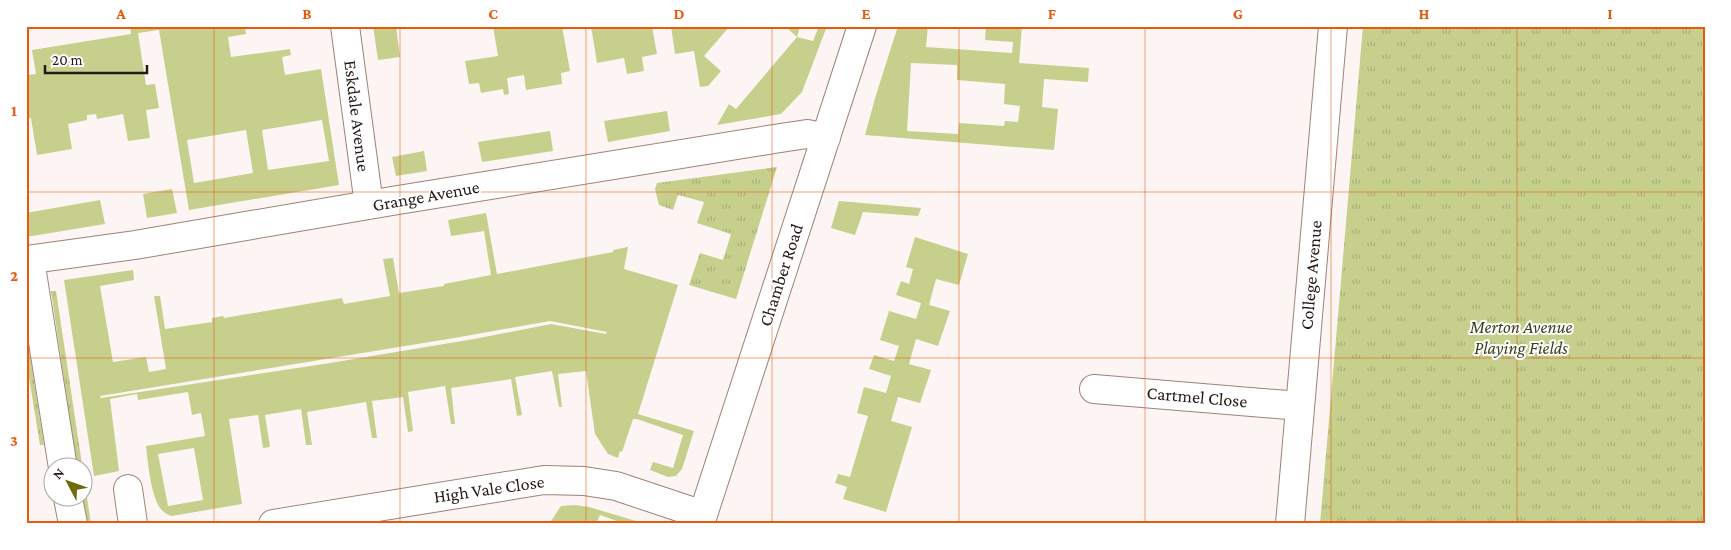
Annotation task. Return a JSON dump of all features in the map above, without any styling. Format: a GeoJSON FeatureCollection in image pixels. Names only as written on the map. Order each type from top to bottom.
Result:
{"type":"FeatureCollection","features":[{"type":"Feature","properties":{"kind":"street","name":"Eskdale Avenue"},"geometry":{"type":"LineString","coordinates":[[345,26],[369,205]]}},
{"type":"Feature","properties":{"kind":"street","name":"Chamber Road"},"geometry":{"type":"LineString","coordinates":[[701,519],[862,26]]}},
{"type":"Feature","properties":{"kind":"street","name":"College Avenue"},"geometry":{"type":"LineString","coordinates":[[1290,524],[1332,26]]}},
{"type":"Feature","properties":{"kind":"street","name":"Grange Avenue"},"geometry":{"type":"LineString","coordinates":[[28,260],[134,245],[774,138],[807,134],[826,138]]}},
{"type":"Feature","properties":{"kind":"street"},"geometry":{"type":"LineString","coordinates":[[28,260],[61,458]]}},
{"type":"Feature","properties":{"kind":"street","name":"Cartmel Close"},"geometry":{"type":"LineString","coordinates":[[1094,389],[1300,406]]}},
{"type":"Feature","properties":{"kind":"street","name":"High Vale Close"},"geometry":{"type":"LineString","coordinates":[[273,524],[544,480],[584,481],[616,486],[701,519]]}},
{"type":"Feature","properties":{"kind":"street"},"geometry":{"type":"LineString","coordinates":[[128,489],[133,524]]}},
{"type":"Feature","properties":{"kind":"street"},"geometry":{"type":"LineString","coordinates":[[70,508],[72,524]]}},
{"type":"Feature","properties":{"kind":"green space"},"geometry":{"type":"Polygon","coordinates":[[[130,26],[245,26],[246,34],[228,37],[231,57],[290,49],[291,55],[282,57],[285,75],[321,69],[339,185],[189,210],[159,30],[138,33],[146,85],[155,84],[159,108],[146,110],[150,138],[128,141],[123,114],[97,119],[96,114],[87,115],[87,120],[68,124],[72,149],[37,155],[31,118],[26,119],[26,75],[36,74],[32,50],[131,34],[130,26]],[[322,120],[262,130],[268,170],[329,161],[322,120]],[[246,130],[187,140],[194,183],[253,173],[246,130]]]}},
{"type":"Feature","properties":{"kind":"green space"},"geometry":{"type":"Polygon","coordinates":[[[373,26],[396,26],[400,57],[378,60],[373,26]]]}},
{"type":"Feature","properties":{"kind":"green space"},"geometry":{"type":"Polygon","coordinates":[[[493,26],[562,26],[570,71],[561,73],[562,84],[526,90],[524,75],[507,78],[509,94],[504,95],[503,89],[481,93],[479,83],[469,84],[465,61],[498,56],[493,26]]]}},
{"type":"Feature","properties":{"kind":"green space"},"geometry":{"type":"Polygon","coordinates":[[[591,26],[652,26],[657,54],[642,57],[644,71],[627,74],[624,58],[597,63],[591,26]]]}},
{"type":"Feature","properties":{"kind":"green space"},"geometry":{"type":"Polygon","coordinates":[[[671,26],[730,26],[704,56],[721,71],[708,86],[700,87],[694,51],[675,54],[671,26]]]}},
{"type":"Feature","properties":{"kind":"green space"},"geometry":{"type":"Polygon","coordinates":[[[785,26],[800,26],[797,37],[785,26]]]}},
{"type":"Feature","properties":{"kind":"green space"},"geometry":{"type":"Polygon","coordinates":[[[819,26],[827,26],[802,92],[781,114],[717,125],[729,104],[736,109],[797,37],[813,41],[819,26]]]}},
{"type":"Feature","properties":{"kind":"green space"},"geometry":{"type":"Polygon","coordinates":[[[898,26],[928,26],[926,47],[1012,53],[1013,42],[985,40],[986,26],[1022,26],[1019,63],[1089,68],[1088,82],[1044,79],[1042,107],[1058,109],[1054,150],[865,135],[898,26]],[[911,63],[907,131],[958,134],[959,123],[1004,126],[1005,121],[1018,122],[1020,106],[1004,104],[1005,84],[957,80],[957,65],[911,63]]]}},
{"type":"Feature","properties":{"kind":"green space","name":"Merton Avenue Playing Fields"},"geometry":{"type":"Polygon","coordinates":[[[1363,26],[1705,26],[1705,524],[1320,524],[1363,26]]]}},
{"type":"Feature","properties":{"kind":"green space"},"geometry":{"type":"Polygon","coordinates":[[[667,111],[670,131],[608,142],[604,121],[667,111]]]}},
{"type":"Feature","properties":{"kind":"green space"},"geometry":{"type":"Polygon","coordinates":[[[550,131],[553,151],[482,162],[478,142],[550,131]]]}},
{"type":"Feature","properties":{"kind":"green space"},"geometry":{"type":"Polygon","coordinates":[[[424,151],[427,171],[396,176],[392,157],[424,151]]]}},
{"type":"Feature","properties":{"kind":"green space"},"geometry":{"type":"Polygon","coordinates":[[[777,167],[736,299],[689,285],[700,253],[723,260],[731,234],[697,223],[704,202],[678,195],[673,210],[659,205],[655,189],[657,183],[777,167]]]}},
{"type":"Feature","properties":{"kind":"green space"},"geometry":{"type":"Polygon","coordinates":[[[172,189],[177,213],[147,218],[143,194],[172,189]]]}},
{"type":"Feature","properties":{"kind":"green space"},"geometry":{"type":"Polygon","coordinates":[[[100,200],[105,224],[26,237],[26,213],[100,200]]]}},
{"type":"Feature","properties":{"kind":"green space"},"geometry":{"type":"Polygon","coordinates":[[[839,201],[921,208],[918,216],[863,212],[855,235],[831,228],[839,201]]]}},
{"type":"Feature","properties":{"kind":"green space"},"geometry":{"type":"Polygon","coordinates":[[[486,213],[497,274],[613,252],[613,250],[628,247],[624,269],[678,285],[638,414],[694,431],[682,469],[676,476],[668,477],[650,470],[653,462],[673,468],[683,435],[633,419],[622,452],[620,451],[618,458],[608,454],[595,434],[586,371],[558,374],[562,407],[559,407],[552,371],[515,377],[522,415],[517,416],[511,379],[451,388],[455,424],[451,424],[445,386],[408,392],[413,431],[408,432],[403,397],[372,401],[377,438],[372,438],[366,402],[307,412],[312,445],[306,445],[301,409],[265,415],[270,447],[263,448],[258,415],[229,419],[242,504],[172,516],[164,512],[156,500],[151,482],[146,446],[205,436],[201,413],[192,415],[188,392],[138,400],[137,394],[110,399],[119,471],[94,476],[64,280],[133,270],[134,280],[100,286],[113,362],[146,357],[149,372],[166,369],[154,296],[160,296],[165,329],[212,322],[212,318],[223,316],[224,318],[342,298],[344,304],[390,296],[383,259],[393,258],[399,293],[444,286],[444,284],[491,275],[484,231],[451,236],[448,220],[486,213]],[[550,321],[100,396],[101,398],[330,363],[551,324],[606,334],[607,332],[550,321]],[[194,448],[158,454],[168,506],[203,500],[194,448]]]}},
{"type":"Feature","properties":{"kind":"green space"},"geometry":{"type":"Polygon","coordinates":[[[915,237],[968,254],[959,285],[936,279],[929,305],[950,311],[938,346],[916,339],[909,364],[931,370],[920,403],[898,397],[891,421],[912,427],[886,512],[843,499],[847,487],[835,483],[838,474],[850,477],[868,416],[857,413],[864,387],[886,393],[891,376],[869,369],[874,355],[894,361],[899,346],[880,340],[889,311],[916,319],[921,303],[896,295],[901,281],[909,284],[913,269],[906,267],[915,237]]]}},
{"type":"Feature","properties":{"kind":"green space"},"geometry":{"type":"Polygon","coordinates":[[[51,291],[56,291],[81,458],[76,458],[51,291]]]}},
{"type":"Feature","properties":{"kind":"green space"},"geometry":{"type":"Polygon","coordinates":[[[26,330],[44,445],[40,445],[26,359],[26,330]]]}},
{"type":"Feature","properties":{"kind":"green space"},"geometry":{"type":"Polygon","coordinates":[[[561,506],[589,507],[646,524],[625,524],[600,515],[596,524],[549,524],[561,506]]]}},
{"type":"Feature","properties":{"kind":"green space"},"geometry":{"type":"Polygon","coordinates":[[[83,508],[89,508],[91,524],[85,524],[83,508]]]}}]}
